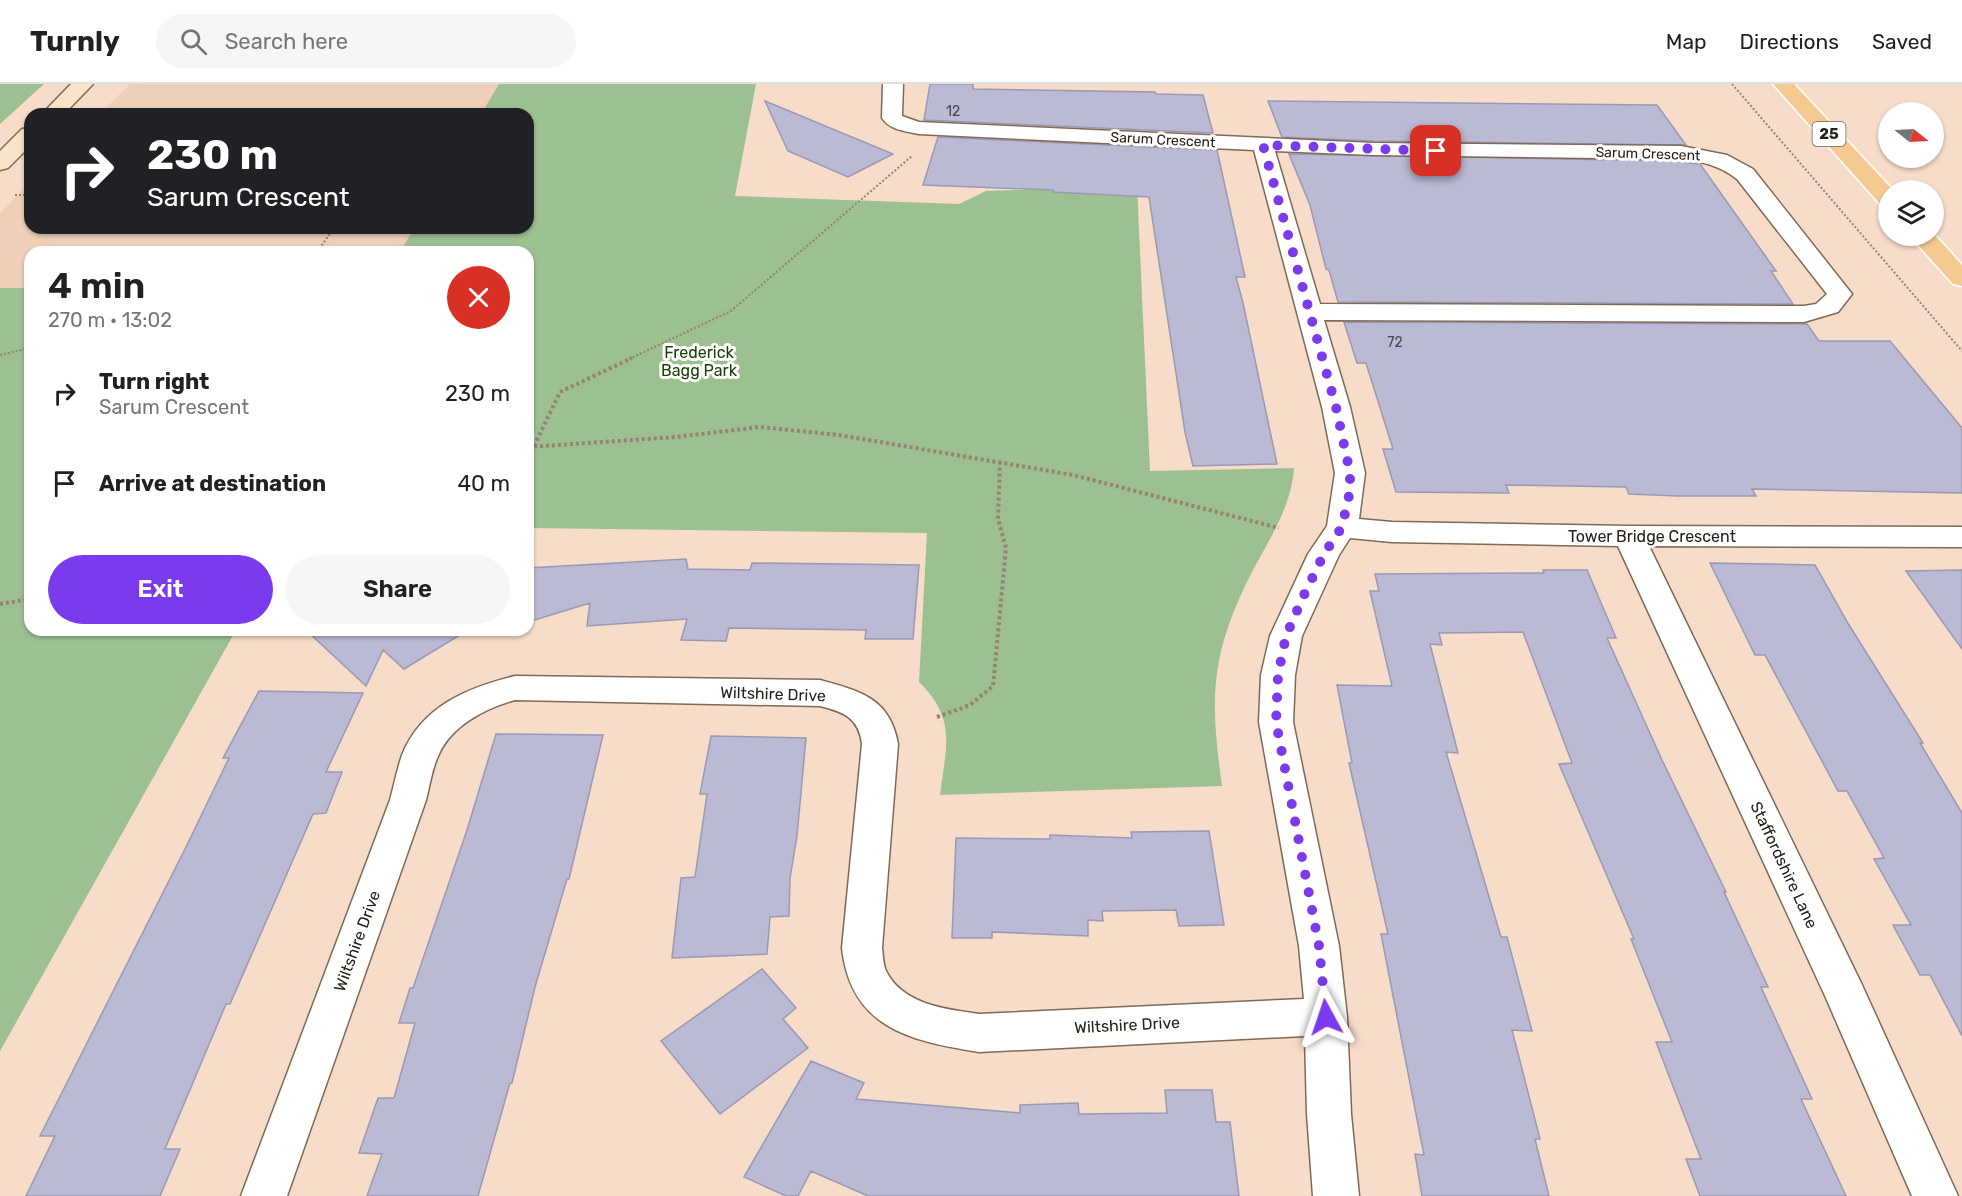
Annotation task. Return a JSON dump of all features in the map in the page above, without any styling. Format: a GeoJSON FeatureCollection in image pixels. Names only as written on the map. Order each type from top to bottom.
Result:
{"type":"FeatureCollection","features":[{"type":"Feature","properties":{"kind":"main road","name":"25"},"geometry":{"type":"LineString","coordinates":[[1783,84],[1878,188]]}},
{"type":"Feature","properties":{"kind":"main road"},"geometry":{"type":"LineString","coordinates":[[1931,246],[1962,279]]}},
{"type":"Feature","properties":{"kind":"street"},"geometry":{"type":"LineString","coordinates":[[58,108],[84,84]]}},
{"type":"Feature","properties":{"kind":"street","name":"Sarum Crescent"},"geometry":{"type":"LineString","coordinates":[[892,84],[892,118],[901,124],[919,128],[1263,145],[1467,152],[1688,153],[1714,157],[1732,164],[1745,174],[1840,294],[1835,304],[1823,311],[1804,314],[1310,312]]}},
{"type":"Feature","properties":{"kind":"street"},"geometry":{"type":"LineString","coordinates":[[0,163],[24,140]]}},
{"type":"Feature","properties":{"kind":"street"},"geometry":{"type":"LineString","coordinates":[[1263,145],[1348,455],[1350,491],[1342,527],[1324,554],[1286,636],[1278,675],[1276,722],[1319,946],[1326,1017],[1329,1114],[1336,1196]]}},
{"type":"Feature","properties":{"kind":"street","name":"Tower Bridge Crescent"},"geometry":{"type":"LineString","coordinates":[[1342,527],[1392,532],[1629,536],[1962,537]]}},
{"type":"Feature","properties":{"kind":"street","name":"Staffordshire Lane"},"geometry":{"type":"LineString","coordinates":[[1629,536],[1846,998],[1935,1196]]}},
{"type":"Feature","properties":{"kind":"street","name":"Wiltshire Drive"},"geometry":{"type":"LineString","coordinates":[[264,1196],[408,800],[423,748],[442,723],[465,704],[493,693],[515,688],[820,693],[844,698],[864,709],[878,726],[881,754],[876,780],[862,948],[865,973],[880,997],[904,1014],[934,1026],[979,1033],[1236,1019],[1326,1017]]}},
{"type":"Feature","properties":{"kind":"path"},"geometry":{"type":"LineString","coordinates":[[1732,84],[1962,351]]}},
{"type":"Feature","properties":{"kind":"path"},"geometry":{"type":"LineString","coordinates":[[914,153],[889,178],[731,311],[560,392],[534,447],[676,437],[760,427],[839,435],[1073,475],[1279,528]]}},
{"type":"Feature","properties":{"kind":"path"},"geometry":{"type":"LineString","coordinates":[[15,195],[24,195]]}},
{"type":"Feature","properties":{"kind":"path"},"geometry":{"type":"LineString","coordinates":[[0,355],[24,349]]}},
{"type":"Feature","properties":{"kind":"path"},"geometry":{"type":"LineString","coordinates":[[937,717],[970,705],[993,686],[1006,548],[998,519],[1000,462]]}},
{"type":"Feature","properties":{"kind":"path"},"geometry":{"type":"LineString","coordinates":[[0,604],[24,600]]}},
{"type":"Feature","properties":{"kind":"shaded area"},"geometry":{"type":"Polygon","coordinates":[[[130,84],[499,84],[485,108],[106,108],[130,84]]]}},
{"type":"Feature","properties":{"kind":"shaded area"},"geometry":{"type":"Polygon","coordinates":[[[24,189],[24,234],[410,234],[404,246],[24,246],[24,288],[0,288],[0,213],[24,189]]]}},
{"type":"Feature","properties":{"kind":"green space"},"geometry":{"type":"Polygon","coordinates":[[[0,84],[44,84],[0,124],[0,84]]]}},
{"type":"Feature","properties":{"kind":"green space","name":"Frederick Bagg Park"},"geometry":{"type":"Polygon","coordinates":[[[499,84],[756,84],[735,196],[959,204],[986,191],[1137,186],[1150,471],[1294,468],[1288,500],[1233,613],[1219,661],[1215,707],[1222,786],[940,795],[946,748],[944,721],[931,696],[919,682],[927,533],[534,528],[534,246],[404,246],[410,234],[534,234],[534,108],[485,108],[499,84]]]}},
{"type":"Feature","properties":{"kind":"green space"},"geometry":{"type":"Polygon","coordinates":[[[0,288],[24,288],[24,636],[233,636],[0,1051],[0,288]]]}},
{"type":"Feature","properties":{"kind":"building"},"geometry":{"type":"Polygon","coordinates":[[[930,84],[973,84],[973,89],[1203,95],[1213,133],[924,120],[930,84]]]}},
{"type":"Feature","properties":{"kind":"building"},"geometry":{"type":"Polygon","coordinates":[[[765,101],[893,154],[848,177],[788,151],[765,101]]]}},
{"type":"Feature","properties":{"kind":"building"},"geometry":{"type":"Polygon","coordinates":[[[1268,101],[1657,105],[1686,145],[1373,141],[1282,137],[1268,101]]]}},
{"type":"Feature","properties":{"kind":"building"},"geometry":{"type":"Polygon","coordinates":[[[938,137],[1217,150],[1245,277],[1236,277],[1277,464],[1193,466],[1185,432],[1149,197],[1053,192],[1053,190],[923,185],[938,137]]]}},
{"type":"Feature","properties":{"kind":"building"},"geometry":{"type":"Polygon","coordinates":[[[1289,154],[1671,161],[1700,164],[1776,271],[1771,271],[1793,304],[1338,302],[1329,270],[1326,269],[1310,205],[1289,154]]]}},
{"type":"Feature","properties":{"kind":"building"},"geometry":{"type":"Polygon","coordinates":[[[1344,322],[1807,324],[1819,341],[1890,341],[1962,428],[1962,493],[1752,489],[1756,496],[1678,496],[1629,494],[1626,487],[1506,485],[1509,493],[1396,492],[1383,449],[1393,449],[1366,363],[1357,363],[1344,322]]]}},
{"type":"Feature","properties":{"kind":"building"},"geometry":{"type":"Polygon","coordinates":[[[686,559],[688,569],[750,570],[752,563],[919,565],[913,639],[865,639],[866,630],[729,628],[726,641],[681,640],[687,619],[587,626],[590,603],[534,620],[534,568],[686,559]]]}},
{"type":"Feature","properties":{"kind":"building"},"geometry":{"type":"Polygon","coordinates":[[[1710,563],[1815,565],[1849,625],[1923,743],[1920,743],[1962,813],[1962,1036],[1930,975],[1920,975],[1893,925],[1911,925],[1874,859],[1884,858],[1847,791],[1838,791],[1765,655],[1755,655],[1710,563]]]}},
{"type":"Feature","properties":{"kind":"building"},"geometry":{"type":"Polygon","coordinates":[[[1543,570],[1587,570],[1616,638],[1607,638],[1768,987],[1761,987],[1812,1099],[1801,1099],[1846,1196],[1700,1196],[1686,1159],[1701,1159],[1656,1042],[1672,1042],[1631,939],[1634,939],[1559,764],[1572,763],[1523,632],[1439,633],[1442,645],[1430,644],[1458,753],[1446,752],[1501,937],[1507,937],[1532,1031],[1512,1030],[1540,1139],[1535,1139],[1549,1196],[1422,1196],[1415,1154],[1424,1155],[1381,934],[1388,934],[1349,763],[1352,763],[1337,685],[1392,686],[1370,591],[1379,591],[1375,574],[1544,573],[1543,570]]]}},
{"type":"Feature","properties":{"kind":"building"},"geometry":{"type":"Polygon","coordinates":[[[1962,570],[1962,649],[1906,571],[1962,570]]]}},
{"type":"Feature","properties":{"kind":"building"},"geometry":{"type":"Polygon","coordinates":[[[312,636],[458,636],[404,669],[383,650],[366,686],[312,636]]]}},
{"type":"Feature","properties":{"kind":"building"},"geometry":{"type":"Polygon","coordinates":[[[259,691],[363,693],[326,772],[342,772],[326,813],[313,814],[230,1004],[226,1004],[165,1149],[180,1149],[160,1196],[26,1196],[55,1136],[40,1136],[186,847],[229,758],[223,758],[259,691]]]}},
{"type":"Feature","properties":{"kind":"building"},"geometry":{"type":"Polygon","coordinates":[[[496,734],[603,735],[569,879],[567,879],[535,987],[512,1083],[510,1083],[478,1196],[367,1196],[382,1154],[359,1153],[378,1098],[394,1098],[415,1023],[399,1023],[467,830],[496,734]]]}},
{"type":"Feature","properties":{"kind":"building"},"geometry":{"type":"Polygon","coordinates":[[[711,736],[806,738],[797,836],[790,878],[789,916],[770,917],[767,954],[672,958],[681,878],[695,877],[707,794],[700,794],[711,736]]]}},
{"type":"Feature","properties":{"kind":"building"},"geometry":{"type":"Polygon","coordinates":[[[1209,831],[1224,925],[1179,926],[1176,910],[1102,911],[1103,921],[1088,920],[1088,936],[992,932],[992,938],[952,938],[956,838],[1050,839],[1050,835],[1132,838],[1131,832],[1209,831]]]}},
{"type":"Feature","properties":{"kind":"building"},"geometry":{"type":"Polygon","coordinates":[[[762,969],[796,1008],[783,1019],[808,1048],[720,1114],[661,1041],[762,969]]]}},
{"type":"Feature","properties":{"kind":"building"},"geometry":{"type":"Polygon","coordinates":[[[811,1061],[864,1083],[856,1099],[1020,1113],[1020,1105],[1078,1103],[1079,1114],[1167,1113],[1165,1090],[1212,1090],[1216,1122],[1230,1122],[1239,1196],[868,1196],[811,1171],[798,1196],[786,1196],[744,1177],[811,1061]]]}},
{"type":"Feature","properties":{"kind":"route"},"geometry":{"type":"LineString","coordinates":[[1326,1017],[1319,946],[1276,722],[1278,675],[1286,636],[1324,554],[1342,527],[1350,491],[1350,473],[1336,407],[1263,145],[1436,151]]}}]}
